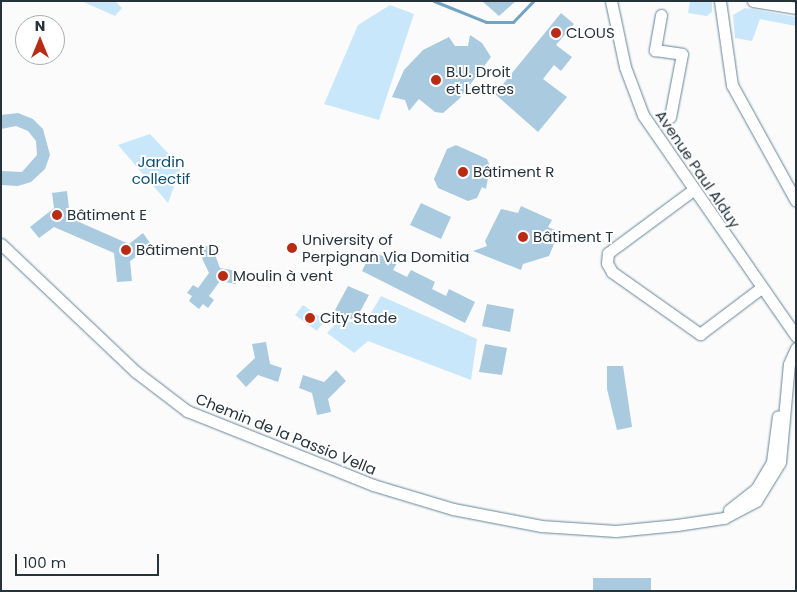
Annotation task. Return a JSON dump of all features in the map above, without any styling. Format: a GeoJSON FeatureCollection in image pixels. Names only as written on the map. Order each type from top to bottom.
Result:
{"type":"FeatureCollection","features":[{"type":"Feature","properties":{"kind":"street","name":"Avenue Paul Alduy"},"geometry":{"type":"LineString","coordinates":[[611,1],[625,67],[643,115],[760,288],[796,336]]}},
{"type":"Feature","properties":{"kind":"street"},"geometry":{"type":"LineString","coordinates":[[720,1],[732,85],[796,201]]}},
{"type":"Feature","properties":{"kind":"street"},"geometry":{"type":"LineString","coordinates":[[753,1],[783,4],[796,8]]}},
{"type":"Feature","properties":{"kind":"street"},"geometry":{"type":"LineString","coordinates":[[661,15],[654,50],[682,54],[670,117]]}},
{"type":"Feature","properties":{"kind":"street"},"geometry":{"type":"LineString","coordinates":[[693,190],[608,253],[607,263],[612,272],[700,334],[760,288]]}},
{"type":"Feature","properties":{"kind":"street","name":"Chemin de la Passio Vella"},"geometry":{"type":"LineString","coordinates":[[1,244],[136,372],[187,411],[373,485],[470,513],[585,530],[668,526],[718,518]]}},
{"type":"Feature","properties":{"kind":"street"},"geometry":{"type":"LineString","coordinates":[[718,518],[749,496],[772,462],[780,377],[790,345],[796,342]]}},
{"type":"Feature","properties":{"kind":"street"},"geometry":{"type":"LineString","coordinates":[[718,518],[756,502],[775,474],[784,434],[787,378],[796,348]]}},
{"type":"Feature","properties":{"kind":"street"},"geometry":{"type":"LineString","coordinates":[[787,378],[796,367]]}},
{"type":"Feature","properties":{"kind":"green space"},"geometry":{"type":"Polygon","coordinates":[[[81,1],[115,1],[122,8],[115,16],[81,1]]]}},
{"type":"Feature","properties":{"kind":"green space"},"geometry":{"type":"Polygon","coordinates":[[[690,1],[712,1],[712,12],[707,16],[688,13],[690,1]]]}},
{"type":"Feature","properties":{"kind":"green space"},"geometry":{"type":"Polygon","coordinates":[[[390,5],[414,14],[379,120],[324,104],[358,25],[390,5]]]}},
{"type":"Feature","properties":{"kind":"green space"},"geometry":{"type":"Polygon","coordinates":[[[745,8],[796,17],[796,26],[760,19],[752,41],[735,38],[733,15],[745,8]]]}},
{"type":"Feature","properties":{"kind":"green space","name":"Jardin collectif"},"geometry":{"type":"Polygon","coordinates":[[[150,134],[181,167],[168,203],[118,145],[150,134]]]}},
{"type":"Feature","properties":{"kind":"green space"},"geometry":{"type":"Polygon","coordinates":[[[381,296],[477,339],[471,380],[368,341],[354,353],[327,333],[338,321],[365,323],[381,296]]]}},
{"type":"Feature","properties":{"kind":"green space","name":"City Stade"},"geometry":{"type":"Polygon","coordinates":[[[303,305],[325,320],[317,331],[295,315],[303,305]]]}},
{"type":"Feature","properties":{"kind":"building"},"geometry":{"type":"Polygon","coordinates":[[[482,1],[516,1],[499,16],[482,1]]]}},
{"type":"Feature","properties":{"kind":"building"},"geometry":{"type":"Polygon","coordinates":[[[561,13],[574,24],[556,45],[572,57],[561,71],[554,65],[543,79],[567,97],[538,132],[495,94],[561,13]]]}},
{"type":"Feature","properties":{"kind":"building","name":"B.U. Droit et Lettres"},"geometry":{"type":"Polygon","coordinates":[[[470,35],[482,43],[491,57],[459,99],[443,113],[435,112],[419,99],[409,111],[405,100],[392,97],[404,70],[423,50],[449,37],[455,46],[468,46],[470,35]]]}},
{"type":"Feature","properties":{"kind":"building"},"geometry":{"type":"Polygon","coordinates":[[[18,113],[33,119],[43,129],[50,155],[45,169],[31,182],[18,186],[1,185],[1,171],[22,172],[37,155],[36,141],[28,131],[16,126],[1,129],[1,115],[18,113]]]}},
{"type":"Feature","properties":{"kind":"building","name":"Bâtiment R"},"geometry":{"type":"Polygon","coordinates":[[[456,145],[487,159],[490,167],[486,189],[482,187],[477,198],[468,201],[438,188],[434,179],[447,149],[456,145]]]}},
{"type":"Feature","properties":{"kind":"building"},"geometry":{"type":"Polygon","coordinates":[[[67,191],[70,218],[129,244],[143,233],[152,246],[130,261],[132,281],[117,282],[114,253],[54,227],[39,238],[30,227],[54,208],[52,193],[67,191]]]}},
{"type":"Feature","properties":{"kind":"building"},"geometry":{"type":"Polygon","coordinates":[[[421,203],[451,217],[441,239],[410,225],[421,203]]]}},
{"type":"Feature","properties":{"kind":"building","name":"Bâtiment T"},"geometry":{"type":"Polygon","coordinates":[[[521,206],[552,220],[548,227],[559,232],[549,256],[523,264],[521,270],[473,251],[487,246],[485,241],[501,209],[518,213],[521,206]]]}},
{"type":"Feature","properties":{"kind":"building","name":"Moulin à vent"},"geometry":{"type":"Polygon","coordinates":[[[211,244],[220,268],[238,271],[236,284],[220,281],[209,296],[214,300],[208,308],[203,304],[199,309],[189,301],[192,296],[187,293],[193,285],[198,288],[209,273],[202,258],[206,256],[202,248],[211,244]]]}},
{"type":"Feature","properties":{"kind":"building"},"geometry":{"type":"Polygon","coordinates":[[[372,251],[397,263],[393,270],[407,277],[411,270],[435,282],[432,289],[446,296],[449,289],[475,302],[465,323],[362,271],[372,251]]]}},
{"type":"Feature","properties":{"kind":"building"},"geometry":{"type":"Polygon","coordinates":[[[348,286],[369,295],[355,321],[335,310],[348,286]]]}},
{"type":"Feature","properties":{"kind":"building"},"geometry":{"type":"Polygon","coordinates":[[[487,304],[514,309],[510,332],[482,326],[487,304]]]}},
{"type":"Feature","properties":{"kind":"building"},"geometry":{"type":"Polygon","coordinates":[[[266,342],[270,364],[282,368],[278,382],[258,375],[246,387],[236,376],[255,358],[252,344],[266,342]]]}},
{"type":"Feature","properties":{"kind":"building"},"geometry":{"type":"Polygon","coordinates":[[[485,344],[507,348],[502,375],[479,372],[485,344]]]}},
{"type":"Feature","properties":{"kind":"building"},"geometry":{"type":"Polygon","coordinates":[[[607,366],[623,366],[632,427],[617,430],[607,389],[607,366]]]}},
{"type":"Feature","properties":{"kind":"building"},"geometry":{"type":"Polygon","coordinates":[[[336,370],[346,381],[328,399],[331,412],[317,415],[312,393],[299,388],[303,375],[324,382],[336,370]]]}},
{"type":"Feature","properties":{"kind":"building"},"geometry":{"type":"Polygon","coordinates":[[[593,578],[651,578],[651,591],[593,591],[593,578]]]}},
{"type":"Feature","properties":{"kind":"waterway"},"geometry":{"type":"LineString","coordinates":[[434,1],[486,22],[513,22],[533,1]]}},
{"type":"Feature","properties":{"kind":"place","name":"CLOUS"},"geometry":{"type":"Point","coordinates":[556,33]}},
{"type":"Feature","properties":{"kind":"place","name":"B.U. Droit et Lettres"},"geometry":{"type":"Point","coordinates":[436,80]}},
{"type":"Feature","properties":{"kind":"place","name":"Bâtiment R"},"geometry":{"type":"Point","coordinates":[463,172]}},
{"type":"Feature","properties":{"kind":"place","name":"Bâtiment E"},"geometry":{"type":"Point","coordinates":[57,215]}},
{"type":"Feature","properties":{"kind":"place","name":"Bâtiment T"},"geometry":{"type":"Point","coordinates":[523,237]}},
{"type":"Feature","properties":{"kind":"place","name":"University of Perpignan Via Domitia"},"geometry":{"type":"Point","coordinates":[292,248]}},
{"type":"Feature","properties":{"kind":"place","name":"Bâtiment D"},"geometry":{"type":"Point","coordinates":[126,250]}},
{"type":"Feature","properties":{"kind":"place","name":"Moulin à vent"},"geometry":{"type":"Point","coordinates":[223,276]}},
{"type":"Feature","properties":{"kind":"place","name":"City Stade"},"geometry":{"type":"Point","coordinates":[310,318]}}]}
